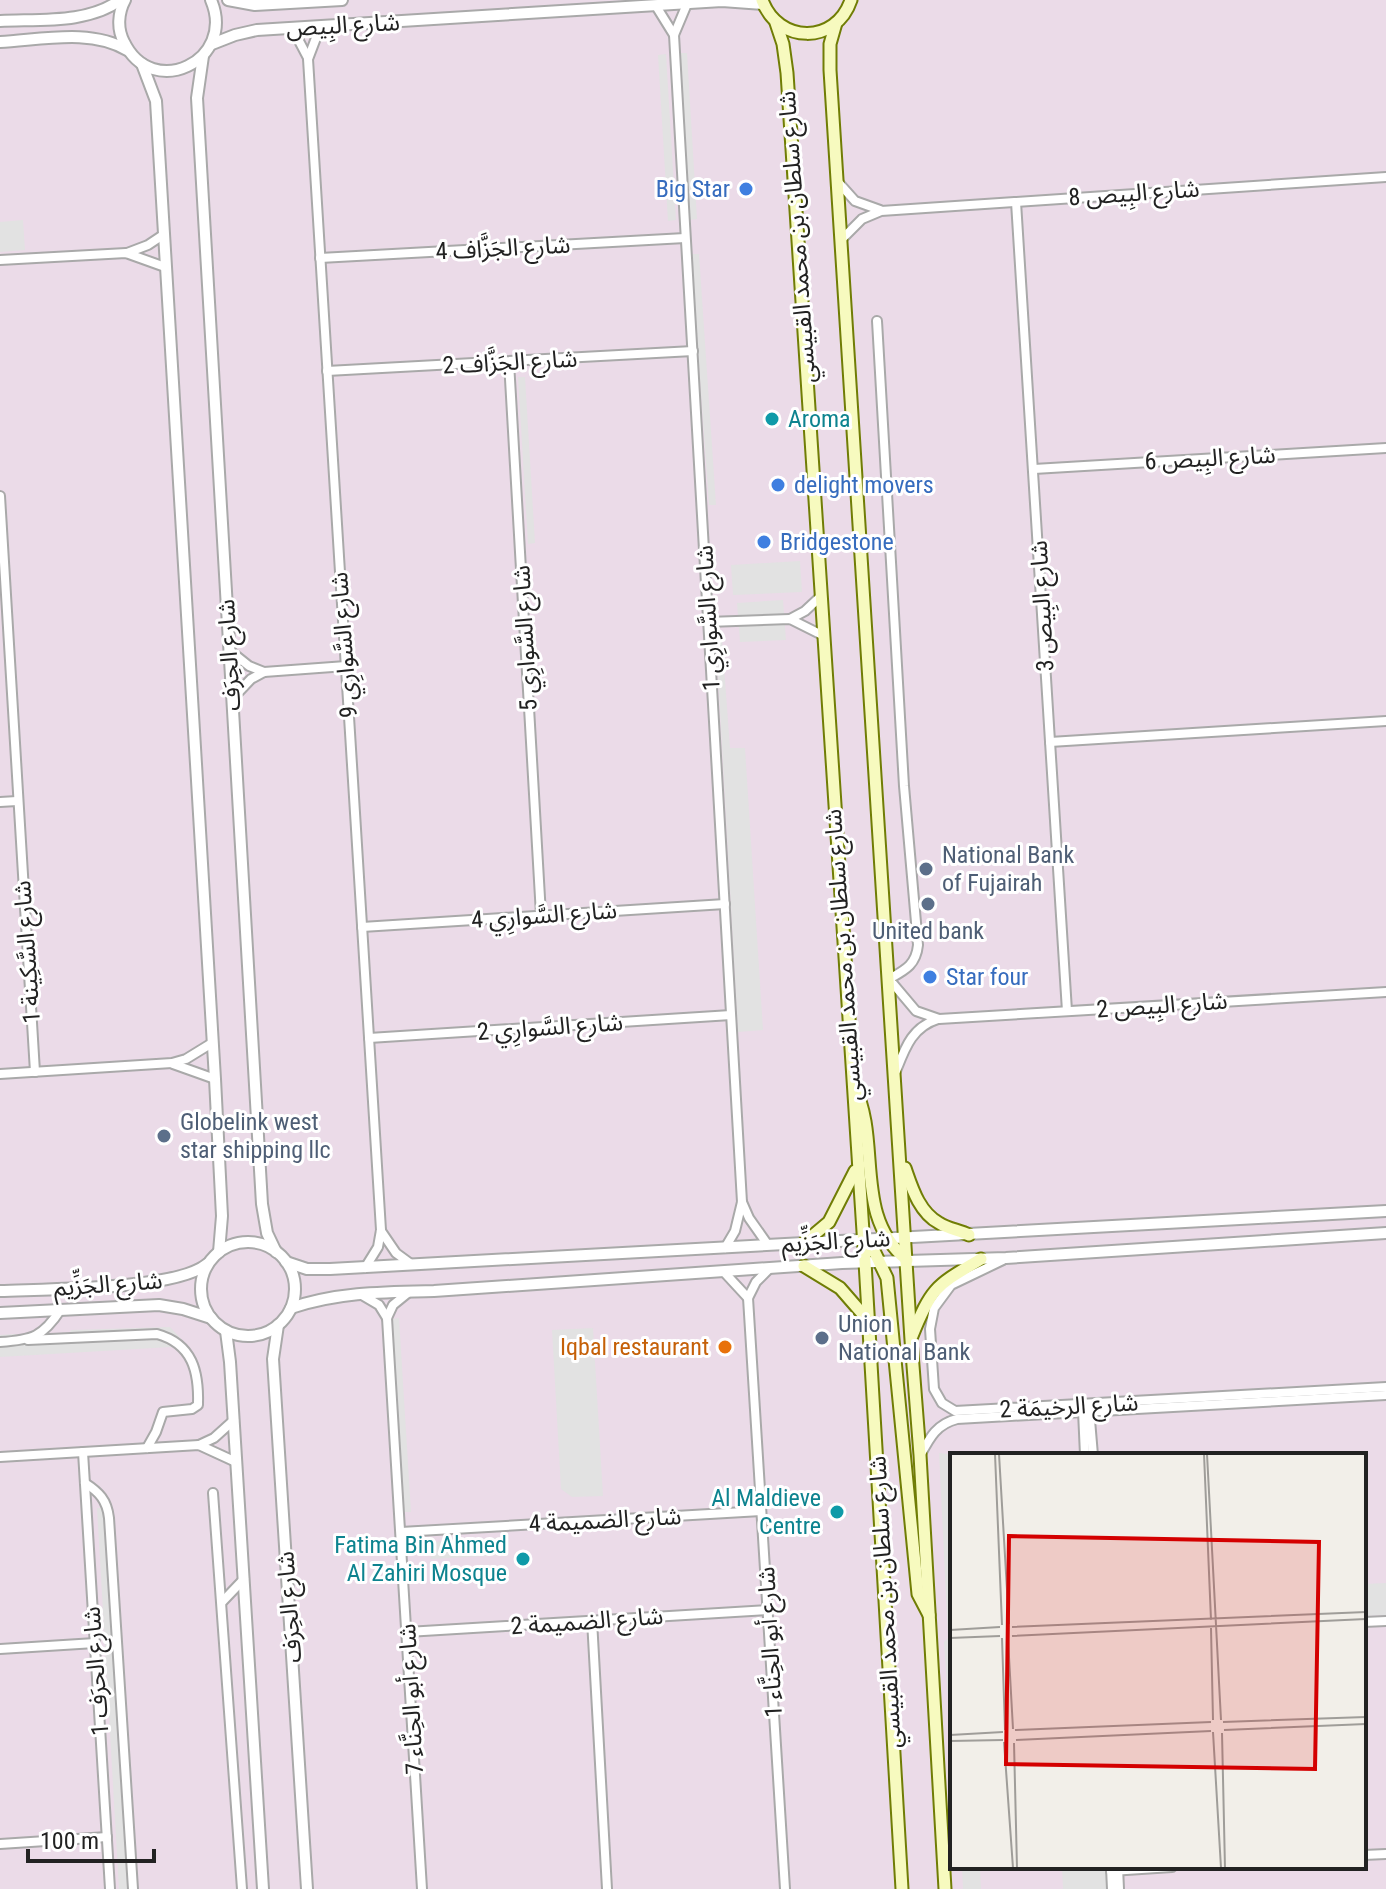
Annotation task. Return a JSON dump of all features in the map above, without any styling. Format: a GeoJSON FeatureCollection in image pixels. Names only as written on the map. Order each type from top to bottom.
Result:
{"type":"FeatureCollection","features":[{"type":"Feature","properties":{"kind":"main road"},"geometry":{"type":"LineString","coordinates":[[762,2],[776,23],[800,34],[826,30],[836,23],[852,1]]}},
{"type":"Feature","properties":{"kind":"main road","name":"شارع سلطان بن محمد القبيسي"},"geometry":{"type":"LineString","coordinates":[[776,23],[787,73],[865,1262],[902,1889]]}},
{"type":"Feature","properties":{"kind":"main road","name":"شارع سلطان بن محمد القبيسي"},"geometry":{"type":"LineString","coordinates":[[836,23],[830,44],[838,182],[945,1889]]}},
{"type":"Feature","properties":{"kind":"main road"},"geometry":{"type":"LineString","coordinates":[[851,1081],[863,1103],[874,1206],[887,1238],[907,1260]]}},
{"type":"Feature","properties":{"kind":"main road"},"geometry":{"type":"LineString","coordinates":[[900,1154],[915,1194],[928,1216],[943,1226],[969,1235]]}},
{"type":"Feature","properties":{"kind":"main road"},"geometry":{"type":"LineString","coordinates":[[804,1243],[829,1222],[857,1166]]}},
{"type":"Feature","properties":{"kind":"main road"},"geometry":{"type":"LineString","coordinates":[[862,1240],[881,1261],[887,1278],[918,1594],[930,1616]]}},
{"type":"Feature","properties":{"kind":"main road"},"geometry":{"type":"LineString","coordinates":[[911,1340],[922,1311],[937,1287],[949,1276],[981,1259]]}},
{"type":"Feature","properties":{"kind":"main road"},"geometry":{"type":"LineString","coordinates":[[804,1266],[840,1288],[868,1319]]}},
{"type":"Feature","properties":{"kind":"street"},"geometry":{"type":"LineString","coordinates":[[0,21],[90,14],[122,0]]}},
{"type":"Feature","properties":{"kind":"street"},"geometry":{"type":"LineString","coordinates":[[122,0],[119,21],[121,36],[128,50],[142,64],[158,70],[174,71],[190,66],[212,44],[216,16],[211,0]]}},
{"type":"Feature","properties":{"kind":"street","name":"شارع البِيص"},"geometry":{"type":"LineString","coordinates":[[228,0],[255,5],[342,0]]}},
{"type":"Feature","properties":{"kind":"street","name":"شارع البِيص"},"geometry":{"type":"LineString","coordinates":[[212,44],[246,32],[762,2]]}},
{"type":"Feature","properties":{"kind":"street","name":"شارع السَّوارِي 1"},"geometry":{"type":"LineString","coordinates":[[687,4],[674,35],[742,1202],[735,1231],[725,1248]]}},
{"type":"Feature","properties":{"kind":"street","name":"شارع السَّوارِي 1"},"geometry":{"type":"LineString","coordinates":[[656,6],[674,35]]}},
{"type":"Feature","properties":{"kind":"street"},"geometry":{"type":"LineString","coordinates":[[308,59],[312,44],[326,27]]}},
{"type":"Feature","properties":{"kind":"street"},"geometry":{"type":"LineString","coordinates":[[287,29],[298,39],[308,59]]}},
{"type":"Feature","properties":{"kind":"street"},"geometry":{"type":"LineString","coordinates":[[0,42],[88,37],[105,39],[128,50]]}},
{"type":"Feature","properties":{"kind":"street","name":"شارع الحِرَف"},"geometry":{"type":"LineString","coordinates":[[203,56],[197,98],[262,1204],[267,1233],[276,1252]]}},
{"type":"Feature","properties":{"kind":"street","name":"شارع السَّوارِي 9"},"geometry":{"type":"LineString","coordinates":[[308,59],[381,1230],[378,1247],[365,1268]]}},
{"type":"Feature","properties":{"kind":"street","name":"شارع الحِرَف"},"geometry":{"type":"LineString","coordinates":[[142,64],[156,101],[222,1216],[215,1256]]}},
{"type":"Feature","properties":{"kind":"street","name":"شارع البِيص 8"},"geometry":{"type":"LineString","coordinates":[[842,239],[862,219],[881,211],[1386,177]]}},
{"type":"Feature","properties":{"kind":"street"},"geometry":{"type":"LineString","coordinates":[[838,182],[855,201],[881,211]]}},
{"type":"Feature","properties":{"kind":"street","name":"شارع البِيص 3"},"geometry":{"type":"LineString","coordinates":[[1016,202],[1067,1011]]}},
{"type":"Feature","properties":{"kind":"street"},"geometry":{"type":"LineString","coordinates":[[0,260],[126,253],[148,245],[163,235]]}},
{"type":"Feature","properties":{"kind":"street","name":"شارع الجَزَّاف 4"},"geometry":{"type":"LineString","coordinates":[[320,258],[685,238]]}},
{"type":"Feature","properties":{"kind":"street"},"geometry":{"type":"LineString","coordinates":[[126,253],[165,267]]}},
{"type":"Feature","properties":{"kind":"street"},"geometry":{"type":"LineString","coordinates":[[877,321],[904,786],[918,945],[917,957],[909,968],[889,979],[916,1011],[939,1019]]}},
{"type":"Feature","properties":{"kind":"street","name":"شارع الجَزَّاف 2"},"geometry":{"type":"LineString","coordinates":[[327,371],[693,351]]}},
{"type":"Feature","properties":{"kind":"street","name":"شارع السَّوارِي 5"},"geometry":{"type":"LineString","coordinates":[[509,362],[541,915]]}},
{"type":"Feature","properties":{"kind":"street","name":"شارع البِيص 6"},"geometry":{"type":"LineString","coordinates":[[1034,469],[1386,448]]}},
{"type":"Feature","properties":{"kind":"street","name":"شارع السَّكِينة 1"},"geometry":{"type":"LineString","coordinates":[[0,496],[35,1072]]}},
{"type":"Feature","properties":{"kind":"street"},"geometry":{"type":"LineString","coordinates":[[708,622],[790,619],[805,611],[820,597]]}},
{"type":"Feature","properties":{"kind":"street"},"geometry":{"type":"LineString","coordinates":[[790,619],[822,635]]}},
{"type":"Feature","properties":{"kind":"street"},"geometry":{"type":"LineString","coordinates":[[229,650],[249,666],[264,672]]}},
{"type":"Feature","properties":{"kind":"street"},"geometry":{"type":"LineString","coordinates":[[232,699],[251,679],[264,672],[346,666]]}},
{"type":"Feature","properties":{"kind":"street"},"geometry":{"type":"LineString","coordinates":[[1050,742],[1386,721]]}},
{"type":"Feature","properties":{"kind":"street"},"geometry":{"type":"LineString","coordinates":[[0,802],[17,801]]}},
{"type":"Feature","properties":{"kind":"street","name":"شارع السَّوارِي 4"},"geometry":{"type":"LineString","coordinates":[[362,927],[725,904]]}},
{"type":"Feature","properties":{"kind":"street","name":"شارع البِيص 2"},"geometry":{"type":"LineString","coordinates":[[939,1019],[1386,992]]}},
{"type":"Feature","properties":{"kind":"street","name":"شارع السَّوارِي 2"},"geometry":{"type":"LineString","coordinates":[[369,1038],[731,1015]]}},
{"type":"Feature","properties":{"kind":"street"},"geometry":{"type":"LineString","coordinates":[[895,1073],[911,1037],[923,1025],[939,1019]]}},
{"type":"Feature","properties":{"kind":"street"},"geometry":{"type":"LineString","coordinates":[[0,1074],[172,1063],[186,1059],[212,1043]]}},
{"type":"Feature","properties":{"kind":"street"},"geometry":{"type":"LineString","coordinates":[[172,1063],[215,1079]]}},
{"type":"Feature","properties":{"kind":"street","name":"شارع السَّوارِي 1"},"geometry":{"type":"LineString","coordinates":[[742,1202],[768,1245]]}},
{"type":"Feature","properties":{"kind":"street","name":"شارع الجَزِّيم"},"geometry":{"type":"LineString","coordinates":[[286,1262],[307,1269],[365,1268],[1386,1211]]}},
{"type":"Feature","properties":{"kind":"street"},"geometry":{"type":"LineString","coordinates":[[381,1230],[396,1253],[411,1264]]}},
{"type":"Feature","properties":{"kind":"street","name":"شارع الجَزِّيم"},"geometry":{"type":"LineString","coordinates":[[291,1308],[334,1295],[359,1293],[881,1261],[1006,1258],[1386,1233]]}},
{"type":"Feature","properties":{"kind":"street"},"geometry":{"type":"LineString","coordinates":[[248,1242],[268,1246],[276,1252],[286,1262],[294,1285],[291,1308],[278,1325],[266,1332],[253,1336],[226,1331],[211,1318],[202,1299],[202,1279],[215,1256],[228,1247],[248,1242]]}},
{"type":"Feature","properties":{"kind":"street","name":"شارع الجَزِّيم"},"geometry":{"type":"LineString","coordinates":[[0,1291],[160,1282],[199,1270],[215,1256]]}},
{"type":"Feature","properties":{"kind":"street","name":"شارع الرخيمَة 2"},"geometry":{"type":"LineString","coordinates":[[1006,1258],[957,1281],[937,1301],[930,1329],[936,1394],[946,1406],[960,1411],[1086,1409],[1386,1395]]}},
{"type":"Feature","properties":{"kind":"street"},"geometry":{"type":"LineString","coordinates":[[724,1272],[748,1298],[756,1282],[768,1270]]}},
{"type":"Feature","properties":{"kind":"street"},"geometry":{"type":"LineString","coordinates":[[359,1293],[373,1300],[387,1318],[393,1305],[409,1291]]}},
{"type":"Feature","properties":{"kind":"street","name":"شارع أبو الحِنَّاء 1"},"geometry":{"type":"LineString","coordinates":[[748,1298],[785,1889]]}},
{"type":"Feature","properties":{"kind":"street","name":"شارع الجَزِّيم"},"geometry":{"type":"LineString","coordinates":[[0,1313],[159,1305],[211,1318]]}},
{"type":"Feature","properties":{"kind":"street"},"geometry":{"type":"LineString","coordinates":[[28,1340],[42,1332],[61,1309]]}},
{"type":"Feature","properties":{"kind":"street","name":"شارع أبو الحِنَّاء 7"},"geometry":{"type":"LineString","coordinates":[[387,1318],[422,1889]]}},
{"type":"Feature","properties":{"kind":"street"},"geometry":{"type":"LineString","coordinates":[[54,1320],[56,1339]]}},
{"type":"Feature","properties":{"kind":"street","name":"شارع الحِرَف"},"geometry":{"type":"LineString","coordinates":[[278,1325],[273,1359],[307,1889]]}},
{"type":"Feature","properties":{"kind":"street","name":"شارع الحِرَف"},"geometry":{"type":"LineString","coordinates":[[226,1331],[263,1889]]}},
{"type":"Feature","properties":{"kind":"street"},"geometry":{"type":"LineString","coordinates":[[0,1342],[165,1336],[193,1359],[198,1405],[192,1409],[163,1412],[147,1448]]}},
{"type":"Feature","properties":{"kind":"street","name":"شارع الرخيمَة 2"},"geometry":{"type":"LineString","coordinates":[[920,1455],[935,1430],[951,1420],[1145,1405],[1154,1401],[1386,1387]]}},
{"type":"Feature","properties":{"kind":"street"},"geometry":{"type":"LineString","coordinates":[[1085,1453],[1086,1409]]}},
{"type":"Feature","properties":{"kind":"street"},"geometry":{"type":"LineString","coordinates":[[1086,1409],[1093,1453]]}},
{"type":"Feature","properties":{"kind":"street"},"geometry":{"type":"LineString","coordinates":[[0,1457],[199,1445],[214,1438],[234,1420]]}},
{"type":"Feature","properties":{"kind":"street"},"geometry":{"type":"LineString","coordinates":[[199,1445],[236,1462]]}},
{"type":"Feature","properties":{"kind":"street","name":"شارع الحرَف 1"},"geometry":{"type":"LineString","coordinates":[[83,1452],[110,1889]]}},
{"type":"Feature","properties":{"kind":"street"},"geometry":{"type":"LineString","coordinates":[[85,1483],[104,1499],[109,1518],[133,1889]]}},
{"type":"Feature","properties":{"kind":"street"},"geometry":{"type":"LineString","coordinates":[[213,1493],[242,1889]]}},
{"type":"Feature","properties":{"kind":"street","name":"شارع الضميمة 4"},"geometry":{"type":"LineString","coordinates":[[401,1532],[761,1511]]}},
{"type":"Feature","properties":{"kind":"street"},"geometry":{"type":"LineString","coordinates":[[222,1602],[244,1579]]}},
{"type":"Feature","properties":{"kind":"street","name":"شارع الضميمة 2"},"geometry":{"type":"LineString","coordinates":[[407,1632],[768,1610]]}},
{"type":"Feature","properties":{"kind":"street"},"geometry":{"type":"LineString","coordinates":[[592,1620],[607,1889]]}},
{"type":"Feature","properties":{"kind":"street"},"geometry":{"type":"LineString","coordinates":[[1366,1622],[1386,1621]]}},
{"type":"Feature","properties":{"kind":"street"},"geometry":{"type":"LineString","coordinates":[[0,1649],[95,1643]]}},
{"type":"Feature","properties":{"kind":"street"},"geometry":{"type":"LineString","coordinates":[[0,1844],[107,1837]]}},
{"type":"Feature","properties":{"kind":"street"},"geometry":{"type":"LineString","coordinates":[[1366,1855],[1386,1854]]}},
{"type":"Feature","properties":{"kind":"street"},"geometry":{"type":"LineString","coordinates":[[1112,1889],[1114,1869]]}},
{"type":"Feature","properties":{"kind":"street"},"geometry":{"type":"LineString","coordinates":[[1114,1869],[1119,1889]]}},
{"type":"Feature","properties":{"kind":"shaded area"},"geometry":{"type":"Polygon","coordinates":[[[0,0],[1386,0],[1386,1889],[0,1889],[0,0]]]}},
{"type":"Feature","properties":{"kind":"shaded area"},"geometry":{"type":"Polygon","coordinates":[[[679,53],[687,53],[697,219],[689,220],[679,53]]]}},
{"type":"Feature","properties":{"kind":"shaded area"},"geometry":{"type":"Polygon","coordinates":[[[666,54],[676,220],[668,221],[658,55],[666,54]]]}},
{"type":"Feature","properties":{"kind":"shaded area"},"geometry":{"type":"Polygon","coordinates":[[[23,220],[25,250],[0,252],[0,222],[23,220]]]}},
{"type":"Feature","properties":{"kind":"shaded area"},"geometry":{"type":"Polygon","coordinates":[[[691,254],[699,254],[716,505],[709,505],[691,254]]]}},
{"type":"Feature","properties":{"kind":"shaded area"},"geometry":{"type":"Polygon","coordinates":[[[518,377],[525,377],[535,543],[528,544],[518,377]]]}},
{"type":"Feature","properties":{"kind":"shaded area"},"geometry":{"type":"Polygon","coordinates":[[[800,561],[802,592],[733,595],[731,565],[800,561]]]}},
{"type":"Feature","properties":{"kind":"shaded area"},"geometry":{"type":"Polygon","coordinates":[[[783,600],[786,640],[740,642],[737,603],[783,600]]]}},
{"type":"Feature","properties":{"kind":"shaded area"},"geometry":{"type":"Polygon","coordinates":[[[722,639],[730,748],[745,748],[763,1030],[738,1032],[716,640],[722,639]]]}},
{"type":"Feature","properties":{"kind":"shaded area"},"geometry":{"type":"Polygon","coordinates":[[[399,1318],[411,1512],[404,1512],[392,1319],[399,1318]]]}},
{"type":"Feature","properties":{"kind":"shaded area"},"geometry":{"type":"Polygon","coordinates":[[[170,1327],[188,1346],[0,1357],[0,1335],[15,1334],[20,1338],[68,1336],[71,1330],[170,1327]]]}},
{"type":"Feature","properties":{"kind":"shaded area"},"geometry":{"type":"Polygon","coordinates":[[[593,1328],[603,1496],[572,1497],[561,1489],[552,1330],[593,1328]]]}},
{"type":"Feature","properties":{"kind":"shaded area"},"geometry":{"type":"Polygon","coordinates":[[[939,1453],[950,1454],[950,1731],[944,1642],[948,1638],[939,1453]]]}},
{"type":"Feature","properties":{"kind":"shaded area"},"geometry":{"type":"Polygon","coordinates":[[[97,1508],[105,1508],[128,1889],[119,1889],[97,1508]]]}},
{"type":"Feature","properties":{"kind":"shaded area"},"geometry":{"type":"Polygon","coordinates":[[[509,1537],[504,1555],[431,1559],[430,1542],[509,1537]]]}},
{"type":"Feature","properties":{"kind":"shaded area"},"geometry":{"type":"Polygon","coordinates":[[[1386,1583],[1386,1615],[1366,1616],[1366,1584],[1386,1583]]]}},
{"type":"Feature","properties":{"kind":"shaded area"},"geometry":{"type":"Polygon","coordinates":[[[962,1869],[980,1869],[981,1889],[963,1889],[962,1869]]]}},
{"type":"Feature","properties":{"kind":"shaded area"},"geometry":{"type":"Polygon","coordinates":[[[1062,1869],[1108,1869],[1110,1889],[1063,1889],[1062,1869]]]}},
{"type":"Feature","properties":{"kind":"place","name":"Big Star"},"geometry":{"type":"Point","coordinates":[746,189]}},
{"type":"Feature","properties":{"kind":"place","name":"Aroma"},"geometry":{"type":"Point","coordinates":[772,419]}},
{"type":"Feature","properties":{"kind":"place","name":"delight movers"},"geometry":{"type":"Point","coordinates":[778,485]}},
{"type":"Feature","properties":{"kind":"place","name":"Bridgestone"},"geometry":{"type":"Point","coordinates":[764,542]}},
{"type":"Feature","properties":{"kind":"place","name":"National Bank of Fujairah"},"geometry":{"type":"Point","coordinates":[926,869]}},
{"type":"Feature","properties":{"kind":"place","name":"United bank"},"geometry":{"type":"Point","coordinates":[928,904]}},
{"type":"Feature","properties":{"kind":"place","name":"Star four"},"geometry":{"type":"Point","coordinates":[930,977]}},
{"type":"Feature","properties":{"kind":"place","name":"Globelink west star shipping llc"},"geometry":{"type":"Point","coordinates":[164,1136]}},
{"type":"Feature","properties":{"kind":"place","name":"Union National Bank"},"geometry":{"type":"Point","coordinates":[822,1338]}},
{"type":"Feature","properties":{"kind":"place","name":"Iqbal restaurant"},"geometry":{"type":"Point","coordinates":[725,1347]}},
{"type":"Feature","properties":{"kind":"place","name":"Al Maldieve Centre"},"geometry":{"type":"Point","coordinates":[837,1512]}},
{"type":"Feature","properties":{"kind":"place","name":"Fatima Bin Ahmed Al Zahiri Mosque"},"geometry":{"type":"Point","coordinates":[523,1559]}}]}
